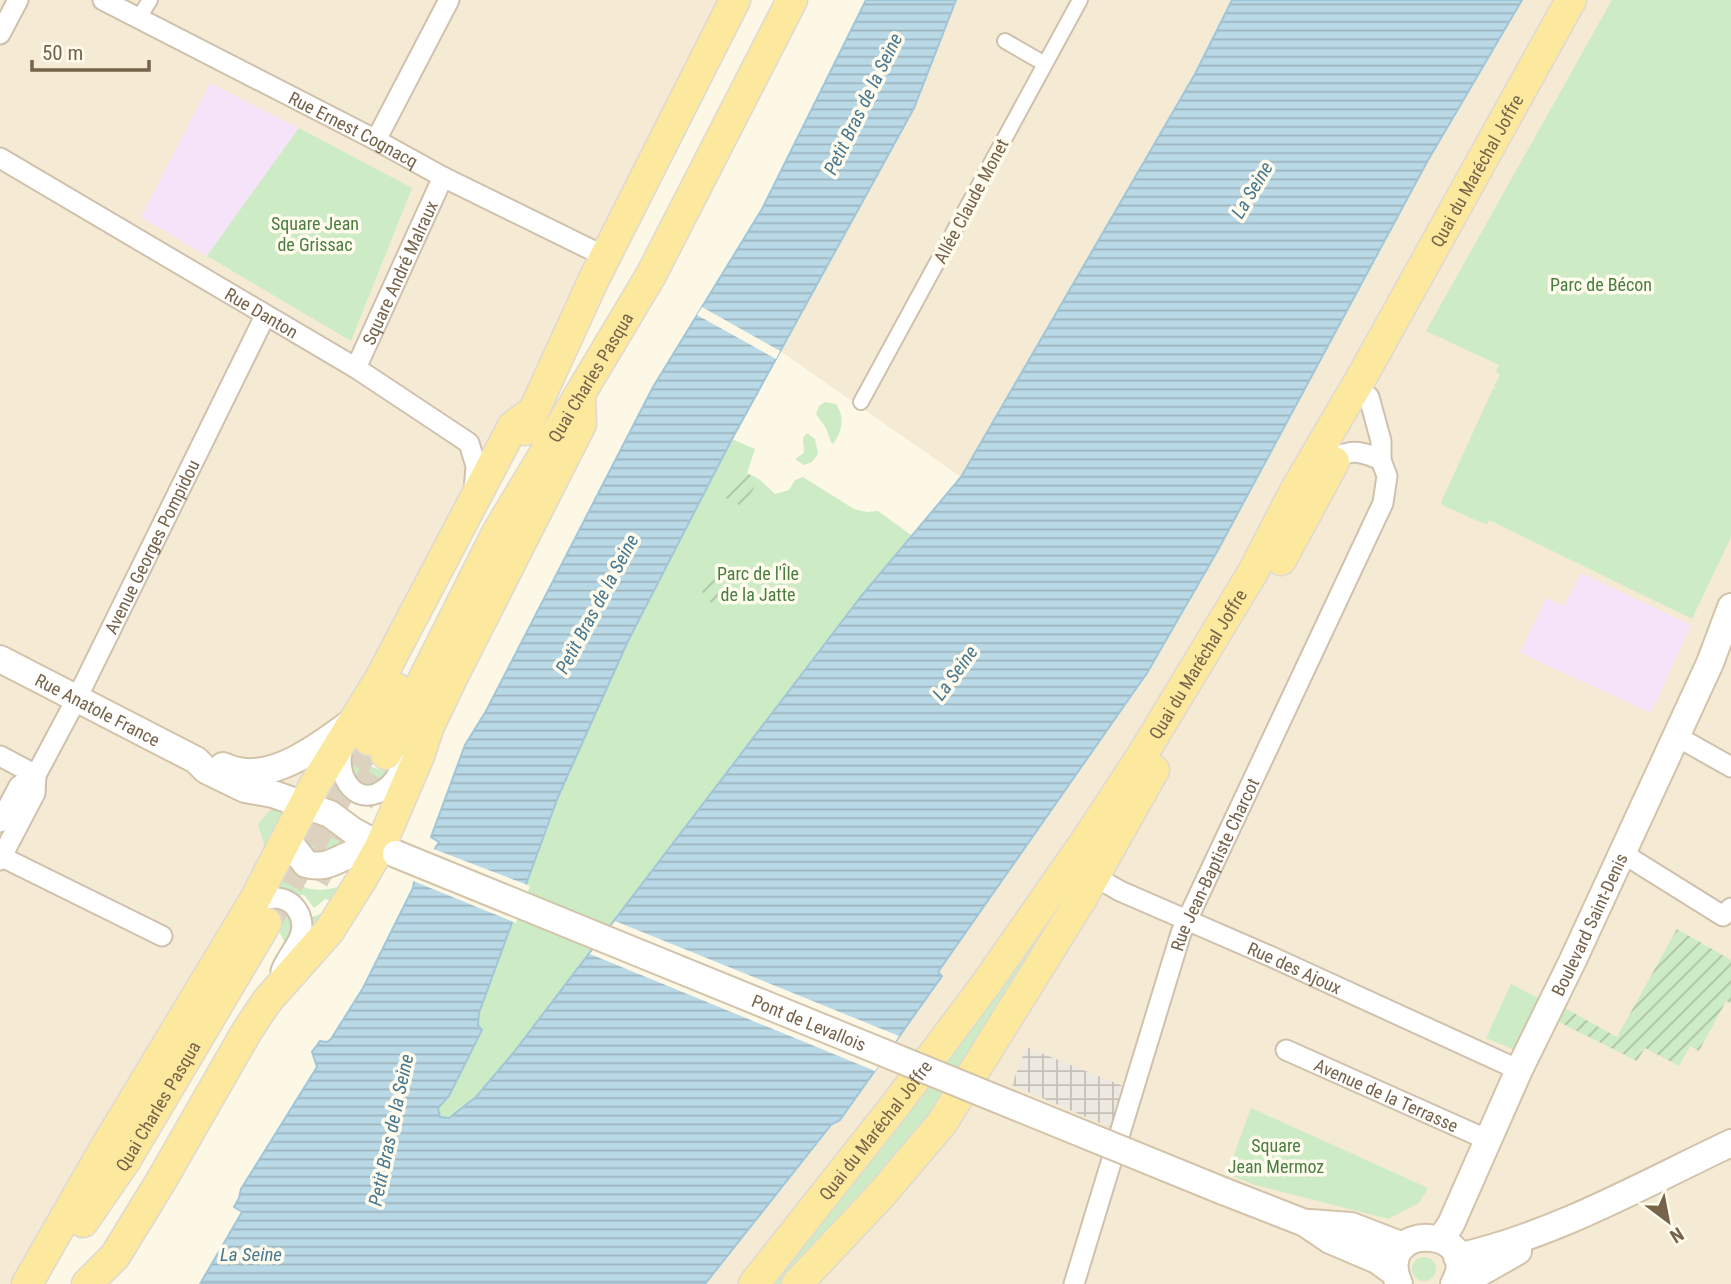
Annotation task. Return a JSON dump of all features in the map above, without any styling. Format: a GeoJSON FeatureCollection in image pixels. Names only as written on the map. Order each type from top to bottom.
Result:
{"type":"FeatureCollection","features":[{"type":"Feature","properties":{"kind":"main road","name":"Quai Charles Pasqua"},"geometry":{"type":"LineString","coordinates":[[365,736],[479,527],[606,257],[735,0]]}},
{"type":"Feature","properties":{"kind":"main road","name":"Quai Charles Pasqua"},"geometry":{"type":"LineString","coordinates":[[365,736],[497,533],[651,275],[792,0]]}},
{"type":"Feature","properties":{"kind":"main road","name":"Quai du Maréchal Joffre"},"geometry":{"type":"LineString","coordinates":[[797,1284],[881,1195],[942,1123],[1083,870],[1141,757],[1253,572],[1296,489],[1364,373],[1571,0]]}},
{"type":"Feature","properties":{"kind":"main road","name":"Quai du Maréchal Joffre"},"geometry":{"type":"LineString","coordinates":[[754,1284],[918,1076],[986,984],[1083,870],[1163,755],[1222,661],[1303,522],[1369,397],[1591,0]]}},
{"type":"Feature","properties":{"kind":"main road"},"geometry":{"type":"LineString","coordinates":[[86,1284],[115,1255],[247,1031],[283,983],[306,959],[388,850],[429,726],[582,424],[580,396]]}},
{"type":"Feature","properties":{"kind":"main road"},"geometry":{"type":"LineString","coordinates":[[27,1284],[99,1159],[267,919],[286,838],[304,804],[365,736],[381,677],[513,426],[532,412]]}},
{"type":"Feature","properties":{"kind":"main road","name":"Boulevard Saint-Denis"},"geometry":{"type":"LineString","coordinates":[[1455,1270],[1451,1224],[1729,617]]}},
{"type":"Feature","properties":{"kind":"main road","name":"Rue Anatole France"},"geometry":{"type":"LineString","coordinates":[[0,659],[196,760]]}},
{"type":"Feature","properties":{"kind":"main road"},"geometry":{"type":"LineString","coordinates":[[196,760],[214,761],[243,773],[261,772],[292,760],[331,737],[365,736]]}},
{"type":"Feature","properties":{"kind":"main road","name":"Pont de Levallois"},"geometry":{"type":"LineString","coordinates":[[196,760],[206,770],[245,789],[273,794],[337,817],[353,831],[388,850],[1305,1223]]}},
{"type":"Feature","properties":{"kind":"main road"},"geometry":{"type":"LineString","coordinates":[[286,838],[306,864],[318,866],[332,864],[350,855],[388,850]]}},
{"type":"Feature","properties":{"kind":"main road","name":"Quai Charles Pasqua"},"geometry":{"type":"LineString","coordinates":[[43,1284],[125,1161],[267,919]]}},
{"type":"Feature","properties":{"kind":"main road","name":"Quai Charles Pasqua"},"geometry":{"type":"LineString","coordinates":[[86,1284],[267,919]]}},
{"type":"Feature","properties":{"kind":"main road"},"geometry":{"type":"LineString","coordinates":[[1398,1281],[1395,1263],[1403,1246],[1420,1236],[1455,1270],[1476,1275],[1516,1252],[1545,1231],[1731,1143]]}},
{"type":"Feature","properties":{"kind":"main road"},"geometry":{"type":"LineString","coordinates":[[1305,1223],[1351,1226],[1403,1246]]}},
{"type":"Feature","properties":{"kind":"main road"},"geometry":{"type":"LineString","coordinates":[[1305,1223],[1330,1240],[1377,1260],[1398,1281]]}},
{"type":"Feature","properties":{"kind":"street"},"geometry":{"type":"LineString","coordinates":[[0,34],[18,0]]}},
{"type":"Feature","properties":{"kind":"street","name":"Rue Ernest Cognacq"},"geometry":{"type":"LineString","coordinates":[[103,0],[443,177],[606,257]]}},
{"type":"Feature","properties":{"kind":"street"},"geometry":{"type":"LineString","coordinates":[[138,19],[150,0]]}},
{"type":"Feature","properties":{"kind":"street"},"geometry":{"type":"LineString","coordinates":[[376,140],[449,0]]}},
{"type":"Feature","properties":{"kind":"street","name":"Allée Claude Monet"},"geometry":{"type":"LineString","coordinates":[[862,402],[1080,0]]}},
{"type":"Feature","properties":{"kind":"street"},"geometry":{"type":"LineString","coordinates":[[1006,41],[1045,64]]}},
{"type":"Feature","properties":{"kind":"street","name":"Rue Danton"},"geometry":{"type":"LineString","coordinates":[[0,158],[356,368],[469,443],[476,466],[474,501]]}},
{"type":"Feature","properties":{"kind":"street","name":"Square André Malraux"},"geometry":{"type":"LineString","coordinates":[[356,368],[443,177]]}},
{"type":"Feature","properties":{"kind":"street","name":"Avenue Georges Pompidou"},"geometry":{"type":"LineString","coordinates":[[1,858],[36,793],[36,775],[77,698],[265,316]]}},
{"type":"Feature","properties":{"kind":"street","name":"Rue Jean-Baptiste Charcot"},"geometry":{"type":"LineString","coordinates":[[1074,1284],[1186,920],[1383,503],[1387,476],[1381,460],[1381,441],[1369,397]]}},
{"type":"Feature","properties":{"kind":"street"},"geometry":{"type":"LineString","coordinates":[[1336,457],[1349,451],[1360,451],[1381,460]]}},
{"type":"Feature","properties":{"kind":"street"},"geometry":{"type":"LineString","coordinates":[[365,736],[340,755],[341,773],[355,791],[374,794],[385,789],[395,779],[415,743],[429,726]]}},
{"type":"Feature","properties":{"kind":"street"},"geometry":{"type":"LineString","coordinates":[[1676,736],[1731,767]]}},
{"type":"Feature","properties":{"kind":"street"},"geometry":{"type":"LineString","coordinates":[[0,756],[36,775]]}},
{"type":"Feature","properties":{"kind":"street","name":"Avenue Georges Pompidou"},"geometry":{"type":"LineString","coordinates":[[0,822],[19,786],[36,775]]}},
{"type":"Feature","properties":{"kind":"street"},"geometry":{"type":"LineString","coordinates":[[1622,853],[1723,916],[1731,908]]}},
{"type":"Feature","properties":{"kind":"street"},"geometry":{"type":"LineString","coordinates":[[1,858],[162,936]]}},
{"type":"Feature","properties":{"kind":"street","name":"Rue des Ajoux"},"geometry":{"type":"LineString","coordinates":[[1083,870],[1120,891],[1520,1070]]}},
{"type":"Feature","properties":{"kind":"street"},"geometry":{"type":"LineString","coordinates":[[267,919],[275,898],[295,906],[301,918],[301,933],[281,970],[283,983]]}},
{"type":"Feature","properties":{"kind":"street","name":"Avenue de la Terrasse"},"geometry":{"type":"LineString","coordinates":[[1286,1050],[1488,1140]]}},
{"type":"Feature","properties":{"kind":"shaded area"},"geometry":{"type":"Polygon","coordinates":[[[0,0],[735,0],[606,257],[28,1284],[0,1284],[0,0]]]}},
{"type":"Feature","properties":{"kind":"shaded area"},"geometry":{"type":"Polygon","coordinates":[[[956,0],[1232,0],[1195,74],[961,477],[780,351],[914,108],[956,0]]]}},
{"type":"Feature","properties":{"kind":"shaded area"},"geometry":{"type":"Polygon","coordinates":[[[1522,0],[1731,0],[1731,1284],[705,1284],[831,1125],[840,1120],[942,976],[938,972],[1218,550],[1427,162],[1522,0]]]}},
{"type":"Feature","properties":{"kind":"shaded area"},"geometry":{"type":"Polygon","coordinates":[[[210,83],[299,128],[207,256],[141,217],[210,83]]]}},
{"type":"Feature","properties":{"kind":"shaded area"},"geometry":{"type":"Polygon","coordinates":[[[1581,573],[1691,625],[1651,713],[1520,653],[1546,598],[1564,606],[1581,573]]]}},
{"type":"Feature","properties":{"kind":"shaded area"},"geometry":{"type":"Polygon","coordinates":[[[1026,1047],[1128,1088],[1114,1129],[1012,1085],[1026,1047]]]}},
{"type":"Feature","properties":{"kind":"green space","name":"Parc de Bécon"},"geometry":{"type":"Polygon","coordinates":[[[1612,0],[1731,0],[1731,537],[1692,619],[1489,520],[1487,525],[1442,505],[1441,502],[1500,375],[1496,371],[1499,365],[1426,331],[1612,0]]]}},
{"type":"Feature","properties":{"kind":"green space","name":"Square Jean de Grissac"},"geometry":{"type":"Polygon","coordinates":[[[299,128],[412,188],[351,341],[207,256],[299,128]]]}},
{"type":"Feature","properties":{"kind":"green space"},"geometry":{"type":"Polygon","coordinates":[[[825,402],[836,404],[842,419],[841,429],[833,444],[816,414],[819,406],[825,402]]]}},
{"type":"Feature","properties":{"kind":"green space"},"geometry":{"type":"Polygon","coordinates":[[[807,433],[815,439],[818,454],[812,462],[804,465],[795,459],[804,453],[803,438],[807,433]]]}},
{"type":"Feature","properties":{"kind":"green space","name":"Parc de l'Île de la Jatte"},"geometry":{"type":"Polygon","coordinates":[[[732,439],[755,449],[747,473],[759,479],[775,494],[789,490],[795,480],[803,477],[854,509],[878,511],[911,535],[862,595],[514,1052],[469,1103],[448,1117],[440,1117],[438,1108],[449,1095],[482,1031],[478,1025],[479,1013],[558,797],[628,641],[732,439]]]}},
{"type":"Feature","properties":{"kind":"green space"},"geometry":{"type":"Polygon","coordinates":[[[739,470],[759,479],[743,507],[724,497],[739,470]]]}},
{"type":"Feature","properties":{"kind":"green space"},"geometry":{"type":"Polygon","coordinates":[[[720,569],[733,574],[738,587],[733,600],[720,605],[707,600],[702,587],[707,574],[720,569]]]}},
{"type":"Feature","properties":{"kind":"green space"},"geometry":{"type":"Polygon","coordinates":[[[354,745],[366,765],[382,770],[394,764],[386,781],[368,787],[352,779],[349,754],[354,745]]]}},
{"type":"Feature","properties":{"kind":"green space"},"geometry":{"type":"Polygon","coordinates":[[[276,804],[283,808],[284,817],[265,848],[258,824],[276,804]]]}},
{"type":"Feature","properties":{"kind":"green space"},"geometry":{"type":"Polygon","coordinates":[[[318,821],[349,841],[324,858],[305,849],[302,835],[318,821]]]}},
{"type":"Feature","properties":{"kind":"green space"},"geometry":{"type":"Polygon","coordinates":[[[281,871],[296,883],[311,889],[328,889],[347,884],[325,915],[310,930],[309,917],[323,912],[328,907],[329,900],[325,899],[314,908],[304,895],[292,896],[271,890],[281,871]]]}},
{"type":"Feature","properties":{"kind":"green space"},"geometry":{"type":"Polygon","coordinates":[[[1061,893],[1071,900],[936,1119],[788,1284],[765,1284],[1061,893]]]}},
{"type":"Feature","properties":{"kind":"green space"},"geometry":{"type":"Polygon","coordinates":[[[267,905],[284,907],[296,924],[285,946],[271,923],[256,913],[267,905]]]}},
{"type":"Feature","properties":{"kind":"green space"},"geometry":{"type":"Polygon","coordinates":[[[1677,929],[1731,960],[1731,1003],[1726,1001],[1699,1051],[1690,1046],[1679,1066],[1645,1048],[1637,1061],[1559,1022],[1565,1008],[1617,1037],[1677,929]]]}},
{"type":"Feature","properties":{"kind":"green space"},"geometry":{"type":"Polygon","coordinates":[[[1511,984],[1540,999],[1515,1050],[1486,1038],[1511,984]]]}},
{"type":"Feature","properties":{"kind":"green space","name":"Square Jean Mermoz"},"geometry":{"type":"Polygon","coordinates":[[[1251,1108],[1428,1188],[1419,1203],[1388,1219],[1255,1185],[1227,1174],[1251,1108]]]}},
{"type":"Feature","properties":{"kind":"green space"},"geometry":{"type":"Polygon","coordinates":[[[1424,1257],[1435,1264],[1436,1269],[1429,1280],[1424,1281],[1413,1274],[1412,1269],[1419,1258],[1424,1257]]]}},
{"type":"Feature","properties":{"kind":"water"},"geometry":{"type":"Polygon","coordinates":[[[866,0],[956,0],[914,108],[732,439],[628,641],[558,797],[479,1013],[478,1025],[482,1030],[449,1096],[438,1108],[440,1117],[449,1118],[476,1097],[514,1052],[862,595],[961,477],[1195,74],[1232,0],[1522,0],[1427,162],[1218,550],[1147,673],[938,972],[942,976],[840,1120],[831,1125],[705,1284],[200,1284],[242,1212],[234,1207],[241,1189],[317,1067],[312,1052],[320,1041],[327,1042],[331,1039],[363,988],[414,882],[439,842],[431,837],[465,745],[486,711],[653,387],[762,209],[866,0]]]}},
{"type":"Feature","properties":{"kind":"pier"},"geometry":{"type":"Polygon","coordinates":[[[702,307],[780,351],[776,359],[697,315],[702,307]]]}},
{"type":"Feature","properties":{"kind":"pier"},"geometry":{"type":"Polygon","coordinates":[[[431,848],[530,886],[516,923],[411,880],[431,848]]]}},
{"type":"Feature","properties":{"kind":"pier"},"geometry":{"type":"Polygon","coordinates":[[[615,921],[899,1036],[875,1071],[590,954],[615,921]]]}},
{"type":"Feature","properties":{"kind":"tunnel"},"geometry":{"type":"LineString","coordinates":[[266,923],[369,740]]}},
{"type":"Feature","properties":{"kind":"tunnel"},"geometry":{"type":"LineString","coordinates":[[314,879],[386,754]]}},
{"type":"Feature","properties":{"kind":"water label","name":"Petit Bras de la Seine"},"geometry":{"type":"Point","coordinates":[863,104]}},
{"type":"Feature","properties":{"kind":"water label","name":"La Seine"},"geometry":{"type":"Point","coordinates":[1252,190]}},
{"type":"Feature","properties":{"kind":"water label","name":"Petit Bras de la Seine"},"geometry":{"type":"Point","coordinates":[597,604]}},
{"type":"Feature","properties":{"kind":"water label","name":"La Seine"},"geometry":{"type":"Point","coordinates":[955,673]}},
{"type":"Feature","properties":{"kind":"water label","name":"Petit Bras de la Seine"},"geometry":{"type":"Point","coordinates":[391,1130]}},
{"type":"Feature","properties":{"kind":"water label","name":"La Seine"},"geometry":{"type":"Point","coordinates":[251,1254]}}]}
